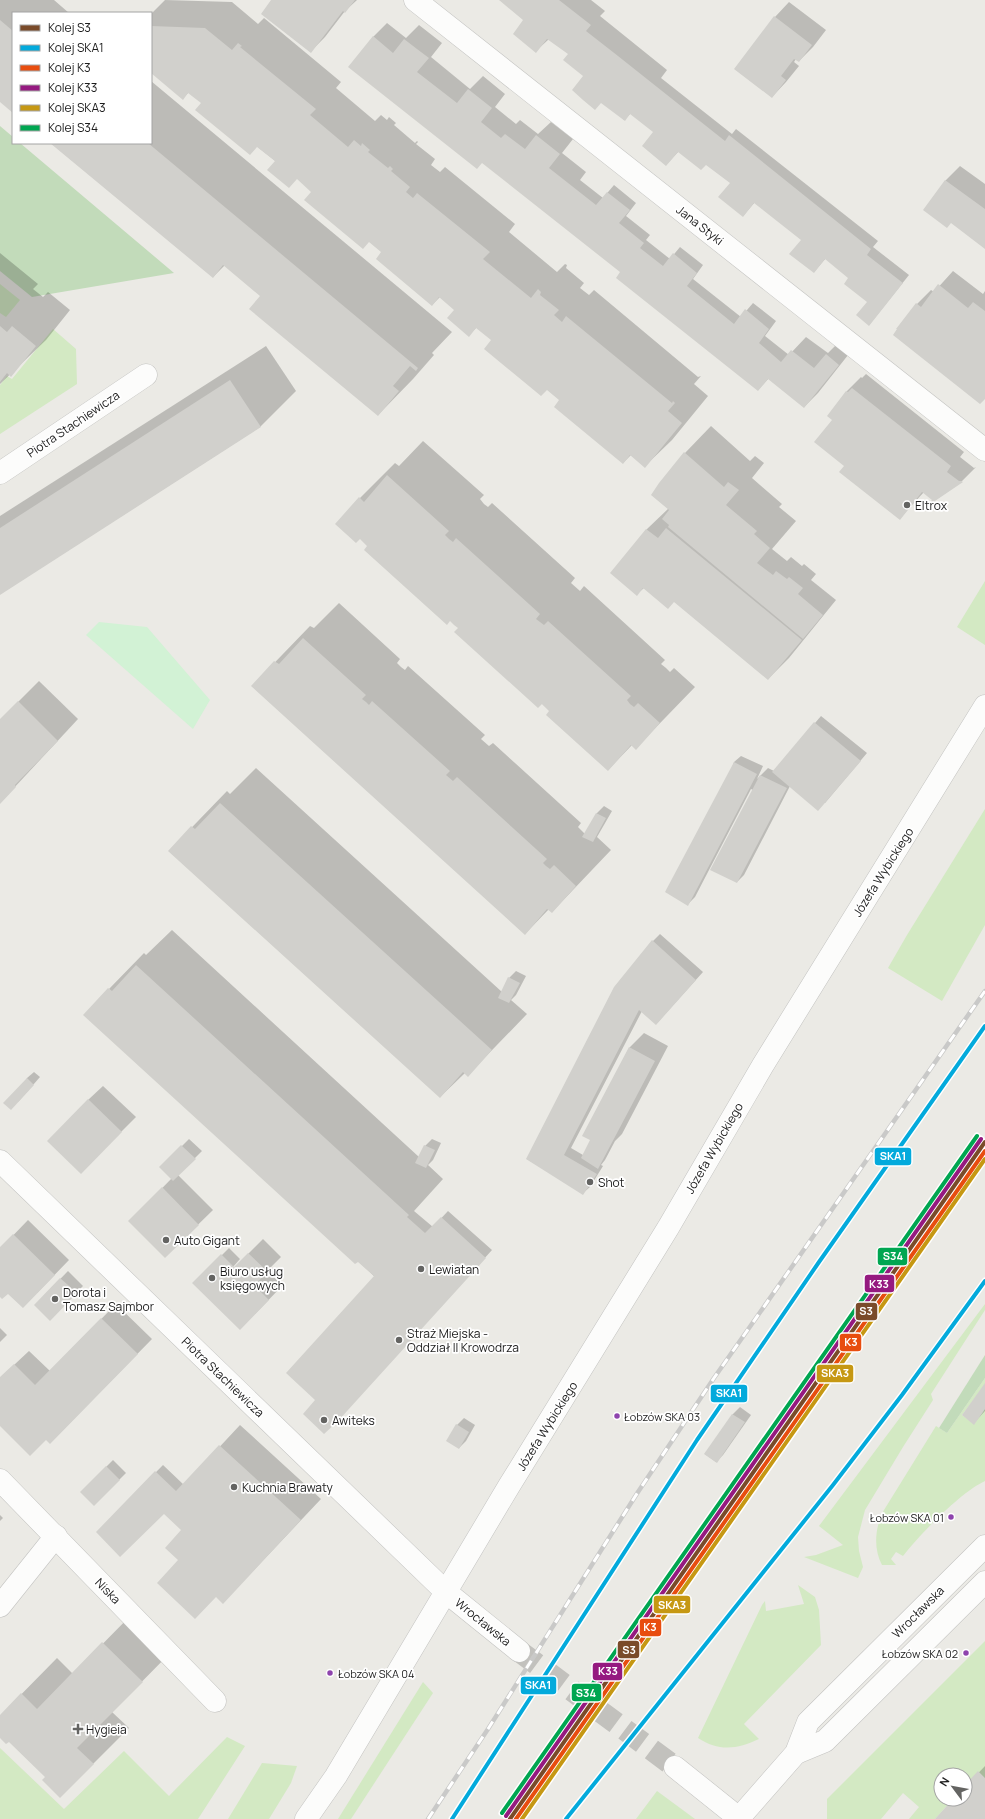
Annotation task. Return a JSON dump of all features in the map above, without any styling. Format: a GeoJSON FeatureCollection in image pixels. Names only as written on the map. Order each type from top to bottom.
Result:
{"type":"FeatureCollection","features":[{"type":"Feature","properties":{"kind":"street","name":"Jana Styki"},"geometry":{"type":"LineString","coordinates":[[415,0],[985,450]]}},
{"type":"Feature","properties":{"kind":"street","name":"Piotra Stachiewicza"},"geometry":{"type":"LineString","coordinates":[[0,473],[146,375]]}},
{"type":"Feature","properties":{"kind":"street","name":"Józefa Wybickiego"},"geometry":{"type":"LineString","coordinates":[[306,1819],[336,1776],[446,1592],[668,1228],[762,1065],[985,706]]}},
{"type":"Feature","properties":{"kind":"street","name":"Piotra Stachiewicza"},"geometry":{"type":"LineString","coordinates":[[0,1161],[446,1592]]}},
{"type":"Feature","properties":{"kind":"street","name":"Niska"},"geometry":{"type":"LineString","coordinates":[[0,1480],[216,1701]]}},
{"type":"Feature","properties":{"kind":"street"},"geometry":{"type":"LineString","coordinates":[[0,1606],[56,1536]]}},
{"type":"Feature","properties":{"kind":"street","name":"Wrocławska"},"geometry":{"type":"LineString","coordinates":[[675,1767],[739,1818],[796,1754],[808,1722],[985,1546]]}},
{"type":"Feature","properties":{"kind":"street","name":"Wrocławska"},"geometry":{"type":"LineString","coordinates":[[796,1754],[825,1741],[985,1582]]}},
{"type":"Feature","properties":{"kind":"street","name":"Wrocławska"},"geometry":{"type":"LineString","coordinates":[[446,1592],[519,1652]]}},
{"type":"Feature","properties":{"kind":"green space"},"geometry":{"type":"Polygon","coordinates":[[[0,126],[12,136],[12,144],[21,144],[174,273],[32,297],[0,271],[0,126]]]}},
{"type":"Feature","properties":{"kind":"green space"},"geometry":{"type":"Polygon","coordinates":[[[0,284],[20,300],[6,317],[0,313],[0,284]]]}},
{"type":"Feature","properties":{"kind":"green space"},"geometry":{"type":"Polygon","coordinates":[[[53,329],[76,349],[77,384],[0,434],[0,385],[7,376],[12,379],[53,329]]]}},
{"type":"Feature","properties":{"kind":"green space"},"geometry":{"type":"Polygon","coordinates":[[[985,581],[985,645],[957,627],[985,581]]]}},
{"type":"Feature","properties":{"kind":"green space"},"geometry":{"type":"Polygon","coordinates":[[[99,622],[147,627],[210,700],[193,729],[86,635],[99,622]]]}},
{"type":"Feature","properties":{"kind":"green space"},"geometry":{"type":"Polygon","coordinates":[[[985,809],[985,925],[942,1001],[888,968],[985,809]]]}},
{"type":"Feature","properties":{"kind":"green space"},"geometry":{"type":"Polygon","coordinates":[[[985,1304],[985,1310],[931,1394],[933,1400],[865,1510],[858,1537],[859,1551],[863,1567],[858,1578],[804,1557],[816,1555],[843,1545],[819,1526],[985,1304]]]}},
{"type":"Feature","properties":{"kind":"green space"},"geometry":{"type":"Polygon","coordinates":[[[985,1355],[985,1378],[947,1433],[939,1428],[985,1355]]]}},
{"type":"Feature","properties":{"kind":"green space"},"geometry":{"type":"Polygon","coordinates":[[[985,1378],[985,1384],[962,1415],[974,1424],[985,1409],[985,1481],[964,1494],[941,1514],[903,1556],[896,1552],[891,1559],[896,1565],[882,1565],[877,1552],[876,1538],[879,1523],[884,1510],[936,1426],[947,1433],[985,1378]]]}},
{"type":"Feature","properties":{"kind":"green space"},"geometry":{"type":"Polygon","coordinates":[[[798,1585],[815,1597],[819,1610],[821,1645],[744,1724],[759,1739],[744,1745],[728,1748],[713,1745],[698,1738],[762,1605],[765,1601],[766,1611],[804,1604],[798,1585]]]}},
{"type":"Feature","properties":{"kind":"green space"},"geometry":{"type":"Polygon","coordinates":[[[985,1641],[985,1778],[973,1782],[973,1767],[933,1767],[933,1807],[946,1807],[935,1819],[909,1819],[919,1807],[903,1793],[881,1819],[827,1819],[827,1799],[985,1641]]]}},
{"type":"Feature","properties":{"kind":"green space"},"geometry":{"type":"Polygon","coordinates":[[[423,1682],[433,1693],[351,1819],[338,1819],[423,1682]]]}},
{"type":"Feature","properties":{"kind":"green space"},"geometry":{"type":"Polygon","coordinates":[[[227,1737],[245,1746],[198,1819],[0,1819],[0,1748],[64,1809],[124,1751],[169,1796],[227,1737]]]}},
{"type":"Feature","properties":{"kind":"green space"},"geometry":{"type":"Polygon","coordinates":[[[262,1763],[297,1766],[291,1783],[269,1819],[228,1819],[262,1763]]]}},
{"type":"Feature","properties":{"kind":"green space"},"geometry":{"type":"Polygon","coordinates":[[[657,1791],[695,1819],[636,1819],[657,1791]]]}},
{"type":"Feature","properties":{"kind":"building"},"geometry":{"type":"Polygon","coordinates":[[[271,0],[355,0],[345,13],[343,11],[311,53],[261,14],[271,0]]]}},
{"type":"Feature","properties":{"kind":"building"},"geometry":{"type":"Polygon","coordinates":[[[499,0],[559,0],[591,25],[586,31],[725,141],[729,135],[871,249],[867,255],[903,283],[869,326],[856,315],[867,302],[844,284],[848,278],[825,259],[814,273],[789,254],[801,240],[754,203],[743,217],[718,197],[730,183],[706,165],[701,170],[678,152],[666,166],[642,146],[653,132],[630,114],[625,121],[601,103],[595,110],[572,90],[583,76],[563,60],[568,54],[547,39],[536,53],[513,34],[523,20],[499,0]]]}},
{"type":"Feature","properties":{"kind":"building"},"geometry":{"type":"Polygon","coordinates":[[[774,16],[812,45],[799,62],[794,59],[781,76],[786,80],[772,98],[734,69],[774,16]]]}},
{"type":"Feature","properties":{"kind":"building"},"geometry":{"type":"Polygon","coordinates":[[[0,20],[12,30],[12,112],[0,102],[0,20]]]}},
{"type":"Feature","properties":{"kind":"building"},"geometry":{"type":"Polygon","coordinates":[[[152,26],[205,28],[232,50],[238,43],[242,46],[240,47],[316,109],[310,115],[348,147],[354,140],[361,146],[362,143],[370,150],[368,152],[388,168],[390,166],[393,169],[391,171],[410,187],[406,192],[413,198],[417,193],[490,252],[483,259],[531,298],[538,289],[541,292],[540,295],[559,310],[554,315],[562,322],[566,316],[672,403],[673,401],[675,403],[668,411],[682,423],[645,468],[630,455],[623,464],[554,407],[559,400],[547,390],[541,396],[484,349],[491,340],[476,328],[469,337],[447,318],[454,310],[439,297],[432,306],[376,259],[381,252],[369,242],[363,249],[304,200],[311,192],[297,179],[289,188],[267,170],[275,161],[257,147],[250,155],[195,110],[201,103],[188,93],[183,100],[152,74],[152,26]]]}},
{"type":"Feature","properties":{"kind":"building"},"geometry":{"type":"Polygon","coordinates":[[[373,36],[393,53],[404,39],[429,58],[417,72],[457,103],[468,89],[492,108],[481,122],[501,138],[505,134],[525,149],[536,135],[560,154],[549,168],[596,205],[607,192],[630,210],[619,223],[644,243],[640,248],[663,266],[673,253],[697,273],[687,286],[734,324],[745,309],[769,329],[759,343],[781,362],[791,350],[814,368],[826,354],[839,365],[804,408],[768,379],[758,391],[616,278],[620,272],[482,163],[477,169],[348,67],[373,36]]]}},
{"type":"Feature","properties":{"kind":"building"},"geometry":{"type":"Polygon","coordinates":[[[51,144],[149,144],[418,368],[416,371],[410,366],[393,386],[399,391],[378,416],[249,309],[260,296],[223,265],[213,278],[51,144]]]}},
{"type":"Feature","properties":{"kind":"building"},"geometry":{"type":"Polygon","coordinates":[[[945,180],[985,209],[985,249],[951,223],[947,228],[923,210],[945,180]]]}},
{"type":"Feature","properties":{"kind":"building"},"geometry":{"type":"Polygon","coordinates":[[[938,284],[968,308],[973,302],[985,311],[985,399],[980,404],[893,335],[916,303],[921,307],[938,284]]]}},
{"type":"Feature","properties":{"kind":"building"},"geometry":{"type":"Polygon","coordinates":[[[0,326],[7,332],[12,326],[36,346],[11,377],[7,373],[0,382],[0,326]]]}},
{"type":"Feature","properties":{"kind":"building"},"geometry":{"type":"Polygon","coordinates":[[[230,380],[261,427],[0,595],[0,528],[230,380]]]}},
{"type":"Feature","properties":{"kind":"building"},"geometry":{"type":"Polygon","coordinates":[[[852,388],[951,466],[947,472],[959,481],[963,482],[932,503],[932,500],[922,492],[900,520],[839,472],[844,466],[814,442],[832,420],[827,416],[846,391],[848,392],[852,388]]]}},
{"type":"Feature","properties":{"kind":"building"},"geometry":{"type":"Polygon","coordinates":[[[684,452],[724,487],[728,482],[739,490],[726,505],[757,531],[754,534],[770,548],[757,563],[773,575],[776,571],[787,579],[789,577],[803,588],[798,594],[823,615],[803,639],[668,527],[669,525],[662,519],[669,510],[651,495],[684,452]]]}},
{"type":"Feature","properties":{"kind":"building"},"geometry":{"type":"Polygon","coordinates":[[[387,475],[449,531],[445,535],[449,539],[453,542],[456,538],[540,614],[536,619],[544,625],[548,621],[631,696],[627,700],[630,704],[634,707],[638,703],[660,723],[636,750],[631,745],[608,771],[546,715],[549,711],[542,704],[538,708],[454,632],[458,628],[450,621],[447,625],[364,550],[367,546],[360,539],[356,543],[335,524],[359,497],[364,502],[387,475]]]}},
{"type":"Feature","properties":{"kind":"building"},"geometry":{"type":"Polygon","coordinates":[[[666,528],[802,640],[768,680],[674,602],[668,609],[643,588],[637,596],[610,573],[646,529],[658,538],[666,528]]]}},
{"type":"Feature","properties":{"kind":"building"},"geometry":{"type":"Polygon","coordinates":[[[303,638],[366,695],[362,699],[369,705],[372,701],[450,771],[446,775],[453,781],[457,777],[547,859],[543,863],[546,866],[550,869],[554,865],[576,886],[552,913],[547,909],[525,935],[251,686],[274,661],[279,664],[303,638]]]}},
{"type":"Feature","properties":{"kind":"building"},"geometry":{"type":"Polygon","coordinates":[[[18,701],[58,741],[15,785],[16,787],[0,804],[0,719],[18,701]]]}},
{"type":"Feature","properties":{"kind":"building"},"geometry":{"type":"Polygon","coordinates":[[[814,722],[861,761],[818,811],[772,772],[814,722]]]}},
{"type":"Feature","properties":{"kind":"building"},"geometry":{"type":"Polygon","coordinates":[[[734,762],[757,774],[688,906],[665,892],[734,762]]]}},
{"type":"Feature","properties":{"kind":"building"},"geometry":{"type":"Polygon","coordinates":[[[760,775],[787,788],[737,883],[710,870],[760,775]]]}},
{"type":"Feature","properties":{"kind":"building"},"geometry":{"type":"Polygon","coordinates":[[[220,803],[492,1050],[468,1077],[463,1072],[440,1098],[168,851],[191,826],[195,829],[220,803]]]}},
{"type":"Feature","properties":{"kind":"building"},"geometry":{"type":"Polygon","coordinates":[[[596,813],[606,818],[593,842],[582,837],[596,813]]]}},
{"type":"Feature","properties":{"kind":"building"},"geometry":{"type":"Polygon","coordinates":[[[652,940],[696,980],[656,1025],[639,1010],[564,1155],[597,1174],[583,1195],[526,1159],[614,987],[652,940]]]}},
{"type":"Feature","properties":{"kind":"building"},"geometry":{"type":"Polygon","coordinates":[[[136,965],[409,1215],[407,1217],[425,1233],[441,1217],[486,1258],[338,1421],[324,1434],[303,1414],[315,1400],[286,1373],[374,1276],[358,1262],[355,1264],[83,1015],[108,988],[112,991],[136,965]]]}},
{"type":"Feature","properties":{"kind":"building"},"geometry":{"type":"Polygon","coordinates":[[[508,977],[520,983],[509,1003],[498,998],[508,977]]]}},
{"type":"Feature","properties":{"kind":"building"},"geometry":{"type":"Polygon","coordinates":[[[629,1047],[655,1061],[598,1169],[581,1158],[590,1140],[582,1136],[629,1047]]]}},
{"type":"Feature","properties":{"kind":"building"},"geometry":{"type":"Polygon","coordinates":[[[27,1078],[34,1085],[11,1110],[3,1103],[27,1078]]]}},
{"type":"Feature","properties":{"kind":"building"},"geometry":{"type":"Polygon","coordinates":[[[88,1099],[122,1132],[81,1174],[47,1141],[88,1099]]]}},
{"type":"Feature","properties":{"kind":"building"},"geometry":{"type":"Polygon","coordinates":[[[181,1145],[196,1159],[173,1181],[159,1167],[181,1145]]]}},
{"type":"Feature","properties":{"kind":"building"},"geometry":{"type":"Polygon","coordinates":[[[424,1145],[435,1150],[426,1168],[415,1163],[424,1145]]]}},
{"type":"Feature","properties":{"kind":"building"},"geometry":{"type":"Polygon","coordinates":[[[162,1187],[199,1225],[165,1258],[128,1221],[162,1187]]]}},
{"type":"Feature","properties":{"kind":"building"},"geometry":{"type":"Polygon","coordinates":[[[13,1234],[55,1275],[23,1308],[8,1294],[2,1299],[0,1297],[0,1247],[13,1234]]]}},
{"type":"Feature","properties":{"kind":"building"},"geometry":{"type":"Polygon","coordinates":[[[248,1253],[268,1272],[254,1285],[269,1300],[240,1330],[192,1283],[221,1254],[234,1267],[248,1253]]]}},
{"type":"Feature","properties":{"kind":"building","name":"Dorota i Tomasz Sajmbor"},"geometry":{"type":"Polygon","coordinates":[[[60,1278],[77,1293],[50,1321],[34,1305],[60,1278]]]}},
{"type":"Feature","properties":{"kind":"building"},"geometry":{"type":"Polygon","coordinates":[[[101,1318],[138,1354],[50,1444],[46,1440],[30,1456],[0,1426],[0,1377],[14,1364],[35,1385],[101,1318]]]}},
{"type":"Feature","properties":{"kind":"building"},"geometry":{"type":"Polygon","coordinates":[[[985,1383],[985,1409],[974,1425],[962,1415],[985,1383]]]}},
{"type":"Feature","properties":{"kind":"building"},"geometry":{"type":"Polygon","coordinates":[[[732,1414],[745,1422],[717,1463],[704,1454],[732,1414]]]}},
{"type":"Feature","properties":{"kind":"building"},"geometry":{"type":"Polygon","coordinates":[[[456,1424],[469,1432],[459,1449],[446,1441],[456,1424]]]}},
{"type":"Feature","properties":{"kind":"building"},"geometry":{"type":"Polygon","coordinates":[[[219,1445],[301,1520],[223,1604],[216,1597],[195,1619],[157,1583],[178,1560],[165,1548],[181,1530],[164,1514],[120,1557],[96,1532],[155,1471],[176,1491],[219,1445]]]}},
{"type":"Feature","properties":{"kind":"building"},"geometry":{"type":"Polygon","coordinates":[[[106,1466],[120,1480],[94,1506],[80,1492],[106,1466]]]}},
{"type":"Feature","properties":{"kind":"building"},"geometry":{"type":"Polygon","coordinates":[[[102,1642],[143,1682],[77,1748],[94,1764],[60,1798],[42,1780],[45,1777],[9,1742],[6,1744],[0,1738],[0,1715],[21,1693],[37,1709],[102,1642]]]}},
{"type":"Feature","properties":{"kind":"building"},"geometry":{"type":"Polygon","coordinates":[[[978,1771],[985,1778],[985,1819],[935,1819],[946,1807],[973,1807],[973,1776],[978,1771]]]}},
{"type":"Feature","properties":{"kind":"tunnel"},"geometry":{"type":"LineString","coordinates":[[519,1651],[675,1767]]}},
{"type":"Feature","properties":{"kind":"railway"},"geometry":{"type":"LineString","coordinates":[[428,1819],[488,1729],[638,1492],[714,1378],[985,991]]}},
{"type":"Feature","properties":{"kind":"rail line","name":"SKA1"},"geometry":{"type":"LineString","coordinates":[[452,1819],[697,1440],[819,1262],[985,1026]]}},
{"type":"Feature","properties":{"kind":"rail line","name":"S34"},"geometry":{"type":"LineString","coordinates":[[502,1813],[977,1136]]}},
{"type":"Feature","properties":{"kind":"rail line","name":"K33"},"geometry":{"type":"LineString","coordinates":[[506,1816],[981,1139]]}},
{"type":"Feature","properties":{"kind":"rail line","name":"S3"},"geometry":{"type":"LineString","coordinates":[[510,1819],[985,1142]]}},
{"type":"Feature","properties":{"kind":"rail line","name":"K3"},"geometry":{"type":"LineString","coordinates":[[516,1819],[985,1151]]}},
{"type":"Feature","properties":{"kind":"rail line","name":"SKA3"},"geometry":{"type":"LineString","coordinates":[[522,1819],[985,1159]]}},
{"type":"Feature","properties":{"kind":"rail line","name":"SKA1"},"geometry":{"type":"LineString","coordinates":[[566,1819],[833,1485],[902,1395],[985,1281]]}},
{"type":"Feature","properties":{"kind":"place","name":"Eltrox"},"geometry":{"type":"Point","coordinates":[907,505]}},
{"type":"Feature","properties":{"kind":"place","name":"Shot"},"geometry":{"type":"Point","coordinates":[590,1182]}},
{"type":"Feature","properties":{"kind":"place","name":"Auto Gigant"},"geometry":{"type":"Point","coordinates":[166,1240]}},
{"type":"Feature","properties":{"kind":"place","name":"Lewiatan"},"geometry":{"type":"Point","coordinates":[421,1269]}},
{"type":"Feature","properties":{"kind":"place","name":"Biuro usług księgowych"},"geometry":{"type":"Point","coordinates":[212,1278]}},
{"type":"Feature","properties":{"kind":"place","name":"Dorota i Tomasz Sajmbor"},"geometry":{"type":"Point","coordinates":[55,1299]}},
{"type":"Feature","properties":{"kind":"place","name":"Straż Miejska - Oddział II Krowodrza"},"geometry":{"type":"Point","coordinates":[399,1340]}},
{"type":"Feature","properties":{"kind":"place","name":"Łobzów SKA 03"},"geometry":{"type":"Point","coordinates":[617,1416]}},
{"type":"Feature","properties":{"kind":"place","name":"Awiteks"},"geometry":{"type":"Point","coordinates":[324,1420]}},
{"type":"Feature","properties":{"kind":"place","name":"Kuchnia Brawaty"},"geometry":{"type":"Point","coordinates":[234,1487]}},
{"type":"Feature","properties":{"kind":"place","name":"Łobzów SKA 01"},"geometry":{"type":"Point","coordinates":[951,1517]}},
{"type":"Feature","properties":{"kind":"place","name":"Łobzów SKA 02"},"geometry":{"type":"Point","coordinates":[966,1653]}},
{"type":"Feature","properties":{"kind":"place","name":"Łobzów SKA 04"},"geometry":{"type":"Point","coordinates":[330,1673]}},
{"type":"Feature","properties":{"kind":"place","name":"Hygieia"},"geometry":{"type":"Point","coordinates":[78,1729]}}]}
